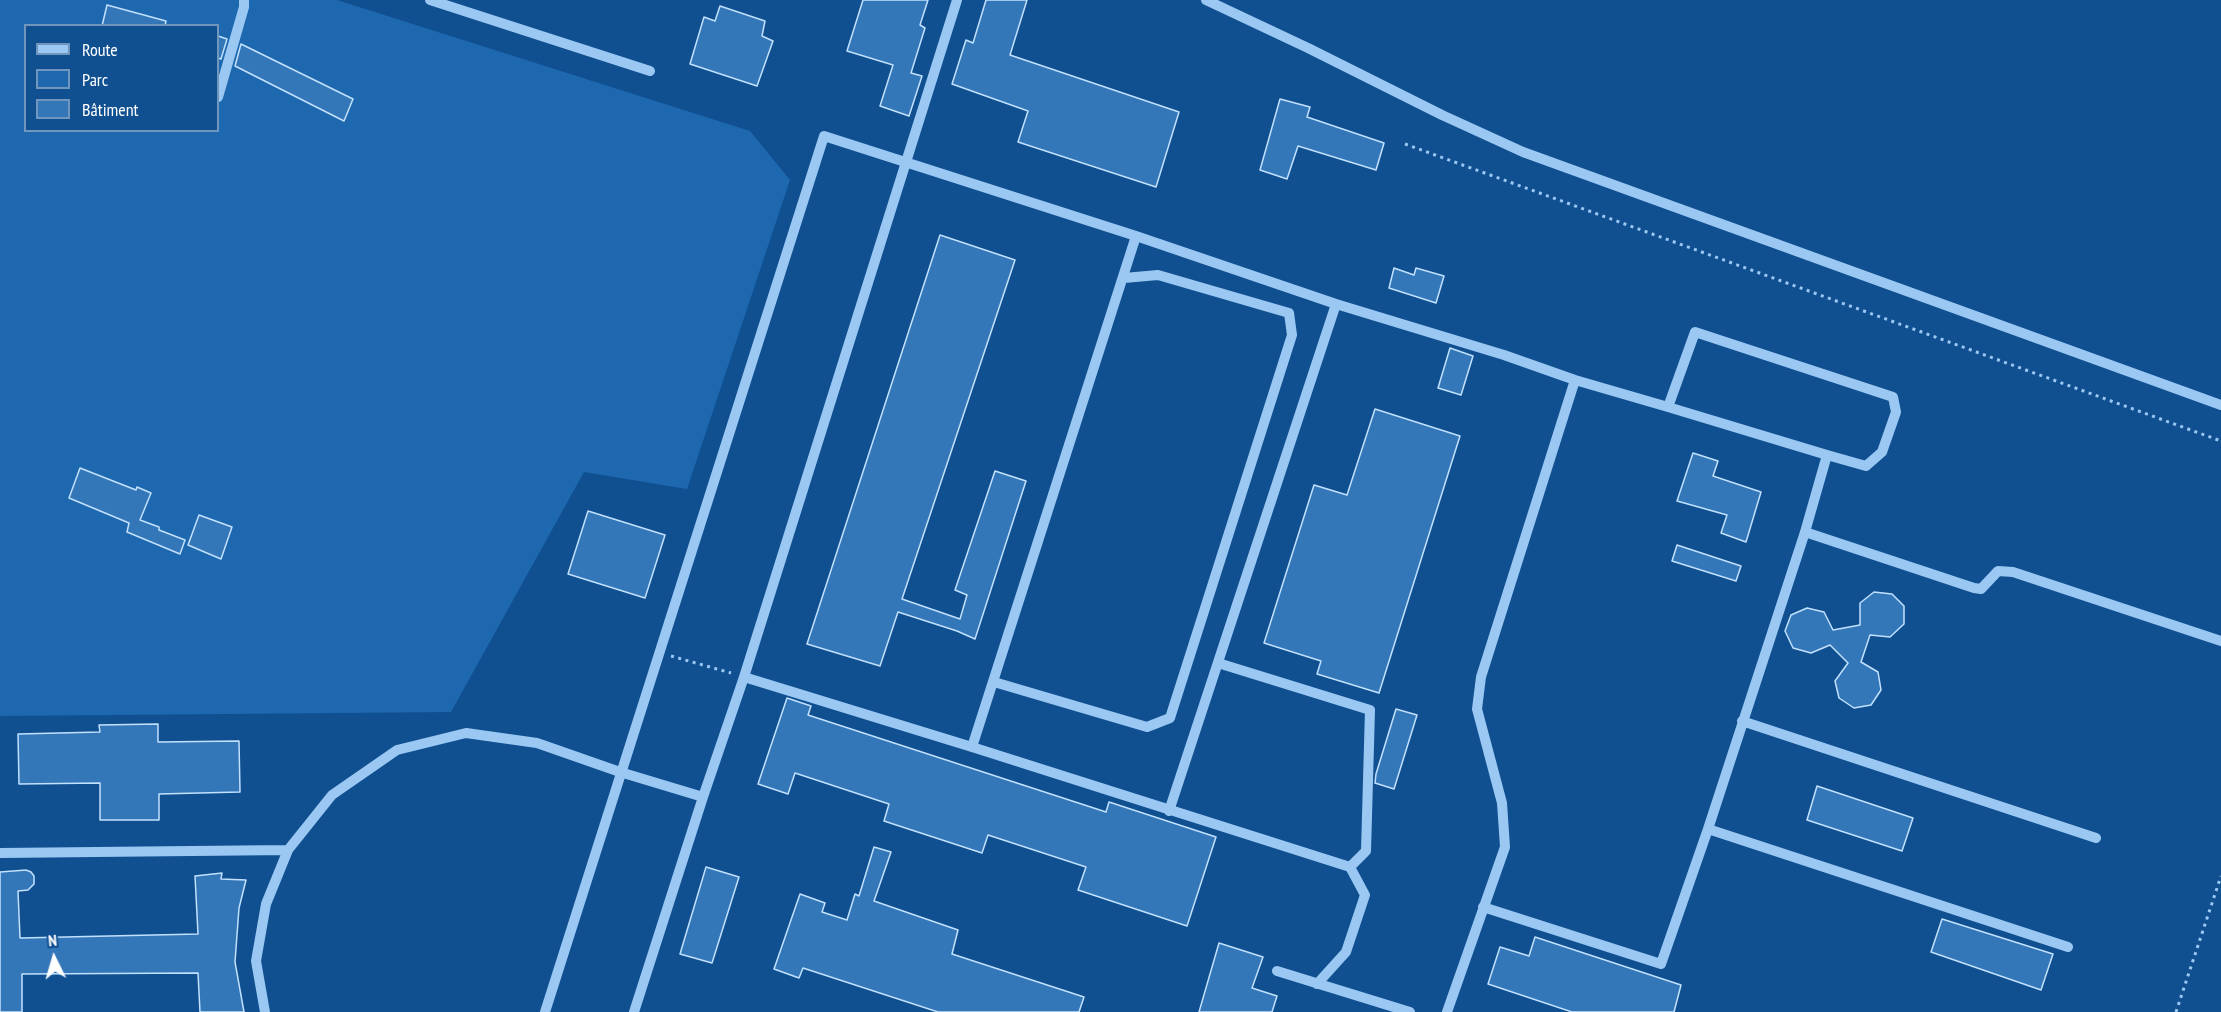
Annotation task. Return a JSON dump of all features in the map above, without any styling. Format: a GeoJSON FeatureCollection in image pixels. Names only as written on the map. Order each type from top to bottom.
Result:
{"type":"FeatureCollection","features":[{"type":"Feature","properties":{"kind":"street"},"geometry":{"type":"LineString","coordinates":[[219,94],[244,7],[244,0]]}},
{"type":"Feature","properties":{"kind":"street"},"geometry":{"type":"LineString","coordinates":[[430,0],[466,6],[650,71]]}},
{"type":"Feature","properties":{"kind":"street"},"geometry":{"type":"LineString","coordinates":[[634,1012],[744,677],[957,0]]}},
{"type":"Feature","properties":{"kind":"street"},"geometry":{"type":"LineString","coordinates":[[1206,0],[1308,48],[1442,116],[1523,152],[2221,405]]}},
{"type":"Feature","properties":{"kind":"street"},"geometry":{"type":"LineString","coordinates":[[545,1012],[824,136],[1136,236],[1336,304],[1504,355],[1575,380],[1668,408],[1827,455],[1866,466],[1882,452],[1896,412],[1893,397],[1695,332],[1668,408]]}},
{"type":"Feature","properties":{"kind":"street"},"geometry":{"type":"LineString","coordinates":[[972,747],[1136,236]]}},
{"type":"Feature","properties":{"kind":"street"},"geometry":{"type":"LineString","coordinates":[[994,682],[1147,727],[1170,718],[1292,335],[1288,313],[1158,274],[1124,278]]}},
{"type":"Feature","properties":{"kind":"street"},"geometry":{"type":"LineString","coordinates":[[1168,811],[1336,304]]}},
{"type":"Feature","properties":{"kind":"street"},"geometry":{"type":"LineString","coordinates":[[1447,1012],[1505,847],[1502,803],[1477,709],[1481,676],[1575,380]]}},
{"type":"Feature","properties":{"kind":"street"},"geometry":{"type":"LineString","coordinates":[[1483,907],[1661,964],[1805,532],[1827,455]]}},
{"type":"Feature","properties":{"kind":"street"},"geometry":{"type":"LineString","coordinates":[[1805,532],[1982,590],[1998,571],[2013,572],[2221,641]]}},
{"type":"Feature","properties":{"kind":"street"},"geometry":{"type":"LineString","coordinates":[[1218,663],[1370,710],[1366,851],[1350,867]]}},
{"type":"Feature","properties":{"kind":"street"},"geometry":{"type":"LineString","coordinates":[[744,677],[1350,867],[1365,895],[1346,952],[1317,984]]}},
{"type":"Feature","properties":{"kind":"street"},"geometry":{"type":"LineString","coordinates":[[1742,721],[2096,838]]}},
{"type":"Feature","properties":{"kind":"street"},"geometry":{"type":"LineString","coordinates":[[266,1012],[256,961],[266,904],[288,850],[332,795],[397,750],[466,733],[537,743],[620,772],[703,797]]}},
{"type":"Feature","properties":{"kind":"street"},"geometry":{"type":"LineString","coordinates":[[1708,828],[2068,947]]}},
{"type":"Feature","properties":{"kind":"street"},"geometry":{"type":"LineString","coordinates":[[0,853],[288,850]]}},
{"type":"Feature","properties":{"kind":"street"},"geometry":{"type":"LineString","coordinates":[[1277,971],[1410,1012]]}},
{"type":"Feature","properties":{"kind":"path"},"geometry":{"type":"LineString","coordinates":[[1405,144],[2221,441]]}},
{"type":"Feature","properties":{"kind":"path"},"geometry":{"type":"LineString","coordinates":[[659,653],[744,677]]}},
{"type":"Feature","properties":{"kind":"path"},"geometry":{"type":"LineString","coordinates":[[2176,1012],[2221,876]]}},
{"type":"Feature","properties":{"kind":"green space"},"geometry":{"type":"Polygon","coordinates":[[[0,0],[337,0],[750,131],[790,180],[687,489],[584,472],[451,712],[0,716],[0,0]]]}},
{"type":"Feature","properties":{"kind":"building"},"geometry":{"type":"Polygon","coordinates":[[[863,0],[928,0],[920,25],[925,28],[911,73],[922,76],[909,116],[880,106],[893,65],[847,51],[863,0]]]}},
{"type":"Feature","properties":{"kind":"building"},"geometry":{"type":"Polygon","coordinates":[[[986,0],[1027,0],[1010,55],[1179,112],[1156,187],[1018,142],[1028,111],[952,84],[966,40],[973,43],[986,0]]]}},
{"type":"Feature","properties":{"kind":"building"},"geometry":{"type":"Polygon","coordinates":[[[107,5],[166,21],[165,24],[102,24],[107,5]]]}},
{"type":"Feature","properties":{"kind":"building"},"geometry":{"type":"Polygon","coordinates":[[[720,6],[765,21],[762,36],[773,41],[757,86],[690,64],[704,17],[715,21],[720,6]]]}},
{"type":"Feature","properties":{"kind":"building"},"geometry":{"type":"Polygon","coordinates":[[[219,36],[227,39],[221,59],[219,58],[219,36]]]}},
{"type":"Feature","properties":{"kind":"building"},"geometry":{"type":"Polygon","coordinates":[[[241,44],[353,99],[344,121],[235,66],[241,44]]]}},
{"type":"Feature","properties":{"kind":"building"},"geometry":{"type":"Polygon","coordinates":[[[1280,99],[1310,107],[1307,117],[1384,143],[1376,170],[1298,146],[1287,179],[1260,170],[1280,99]]]}},
{"type":"Feature","properties":{"kind":"building"},"geometry":{"type":"Polygon","coordinates":[[[940,235],[1015,260],[902,599],[960,619],[967,595],[955,590],[995,471],[1026,481],[975,639],[898,612],[880,666],[807,644],[940,235]]]}},
{"type":"Feature","properties":{"kind":"building"},"geometry":{"type":"Polygon","coordinates":[[[1394,268],[1414,275],[1416,268],[1444,276],[1436,303],[1389,288],[1394,268]]]}},
{"type":"Feature","properties":{"kind":"building"},"geometry":{"type":"Polygon","coordinates":[[[1450,348],[1473,356],[1461,395],[1438,388],[1450,348]]]}},
{"type":"Feature","properties":{"kind":"building"},"geometry":{"type":"Polygon","coordinates":[[[1375,409],[1460,436],[1379,693],[1317,674],[1321,661],[1264,643],[1314,485],[1347,495],[1375,409]]]}},
{"type":"Feature","properties":{"kind":"building"},"geometry":{"type":"Polygon","coordinates":[[[1693,453],[1718,461],[1713,476],[1761,492],[1746,542],[1721,533],[1727,515],[1677,501],[1693,453]]]}},
{"type":"Feature","properties":{"kind":"building"},"geometry":{"type":"Polygon","coordinates":[[[80,468],[136,490],[137,487],[151,493],[140,520],[185,540],[180,554],[127,532],[129,523],[69,498],[80,468]]]}},
{"type":"Feature","properties":{"kind":"building"},"geometry":{"type":"Polygon","coordinates":[[[588,511],[665,535],[645,598],[568,574],[588,511]]]}},
{"type":"Feature","properties":{"kind":"building"},"geometry":{"type":"Polygon","coordinates":[[[199,515],[232,527],[221,559],[188,545],[199,515]]]}},
{"type":"Feature","properties":{"kind":"building"},"geometry":{"type":"Polygon","coordinates":[[[1677,545],[1741,566],[1736,581],[1672,561],[1677,545]]]}},
{"type":"Feature","properties":{"kind":"building"},"geometry":{"type":"Polygon","coordinates":[[[1874,592],[1892,594],[1904,606],[1904,624],[1890,637],[1870,635],[1861,662],[1878,672],[1881,690],[1871,705],[1854,708],[1839,698],[1835,681],[1848,663],[1830,645],[1811,653],[1793,648],[1785,631],[1791,615],[1807,608],[1824,612],[1833,630],[1860,625],[1860,603],[1874,592]]]}},
{"type":"Feature","properties":{"kind":"building"},"geometry":{"type":"Polygon","coordinates":[[[787,698],[811,706],[808,715],[1106,812],[1109,802],[1216,837],[1187,926],[1078,890],[1086,867],[988,835],[982,853],[884,821],[889,804],[795,773],[788,794],[758,784],[787,698]]]}},
{"type":"Feature","properties":{"kind":"building"},"geometry":{"type":"Polygon","coordinates":[[[1396,709],[1417,715],[1394,789],[1375,783],[1396,709]]]}},
{"type":"Feature","properties":{"kind":"building"},"geometry":{"type":"Polygon","coordinates":[[[158,724],[158,742],[239,741],[240,792],[159,794],[159,820],[100,820],[100,783],[19,784],[18,734],[100,732],[99,725],[158,724]]]}},
{"type":"Feature","properties":{"kind":"building"},"geometry":{"type":"Polygon","coordinates":[[[1817,786],[1913,818],[1902,851],[1807,820],[1817,786]]]}},
{"type":"Feature","properties":{"kind":"building"},"geometry":{"type":"Polygon","coordinates":[[[874,847],[891,852],[874,901],[958,930],[952,954],[1084,997],[1079,1012],[938,1012],[803,968],[799,978],[774,969],[800,894],[825,903],[822,912],[847,920],[855,894],[859,896],[874,847]]]}},
{"type":"Feature","properties":{"kind":"building"},"geometry":{"type":"Polygon","coordinates":[[[706,867],[739,877],[712,963],[680,954],[706,867]]]}},
{"type":"Feature","properties":{"kind":"building"},"geometry":{"type":"Polygon","coordinates":[[[26,870],[34,876],[34,884],[28,890],[18,891],[20,938],[198,934],[195,876],[222,873],[221,879],[246,880],[239,908],[235,962],[244,1012],[200,1012],[198,973],[22,974],[22,1012],[0,1012],[0,872],[26,870]]]}},
{"type":"Feature","properties":{"kind":"building"},"geometry":{"type":"Polygon","coordinates":[[[1942,919],[2053,954],[2041,990],[1931,952],[1942,919]]]}},
{"type":"Feature","properties":{"kind":"building"},"geometry":{"type":"Polygon","coordinates":[[[1535,937],[1681,985],[1674,1012],[1572,1012],[1488,984],[1500,947],[1529,956],[1535,937]]]}},
{"type":"Feature","properties":{"kind":"building"},"geometry":{"type":"Polygon","coordinates":[[[1219,943],[1263,957],[1252,988],[1277,996],[1272,1012],[1199,1012],[1219,943]]]}}]}
